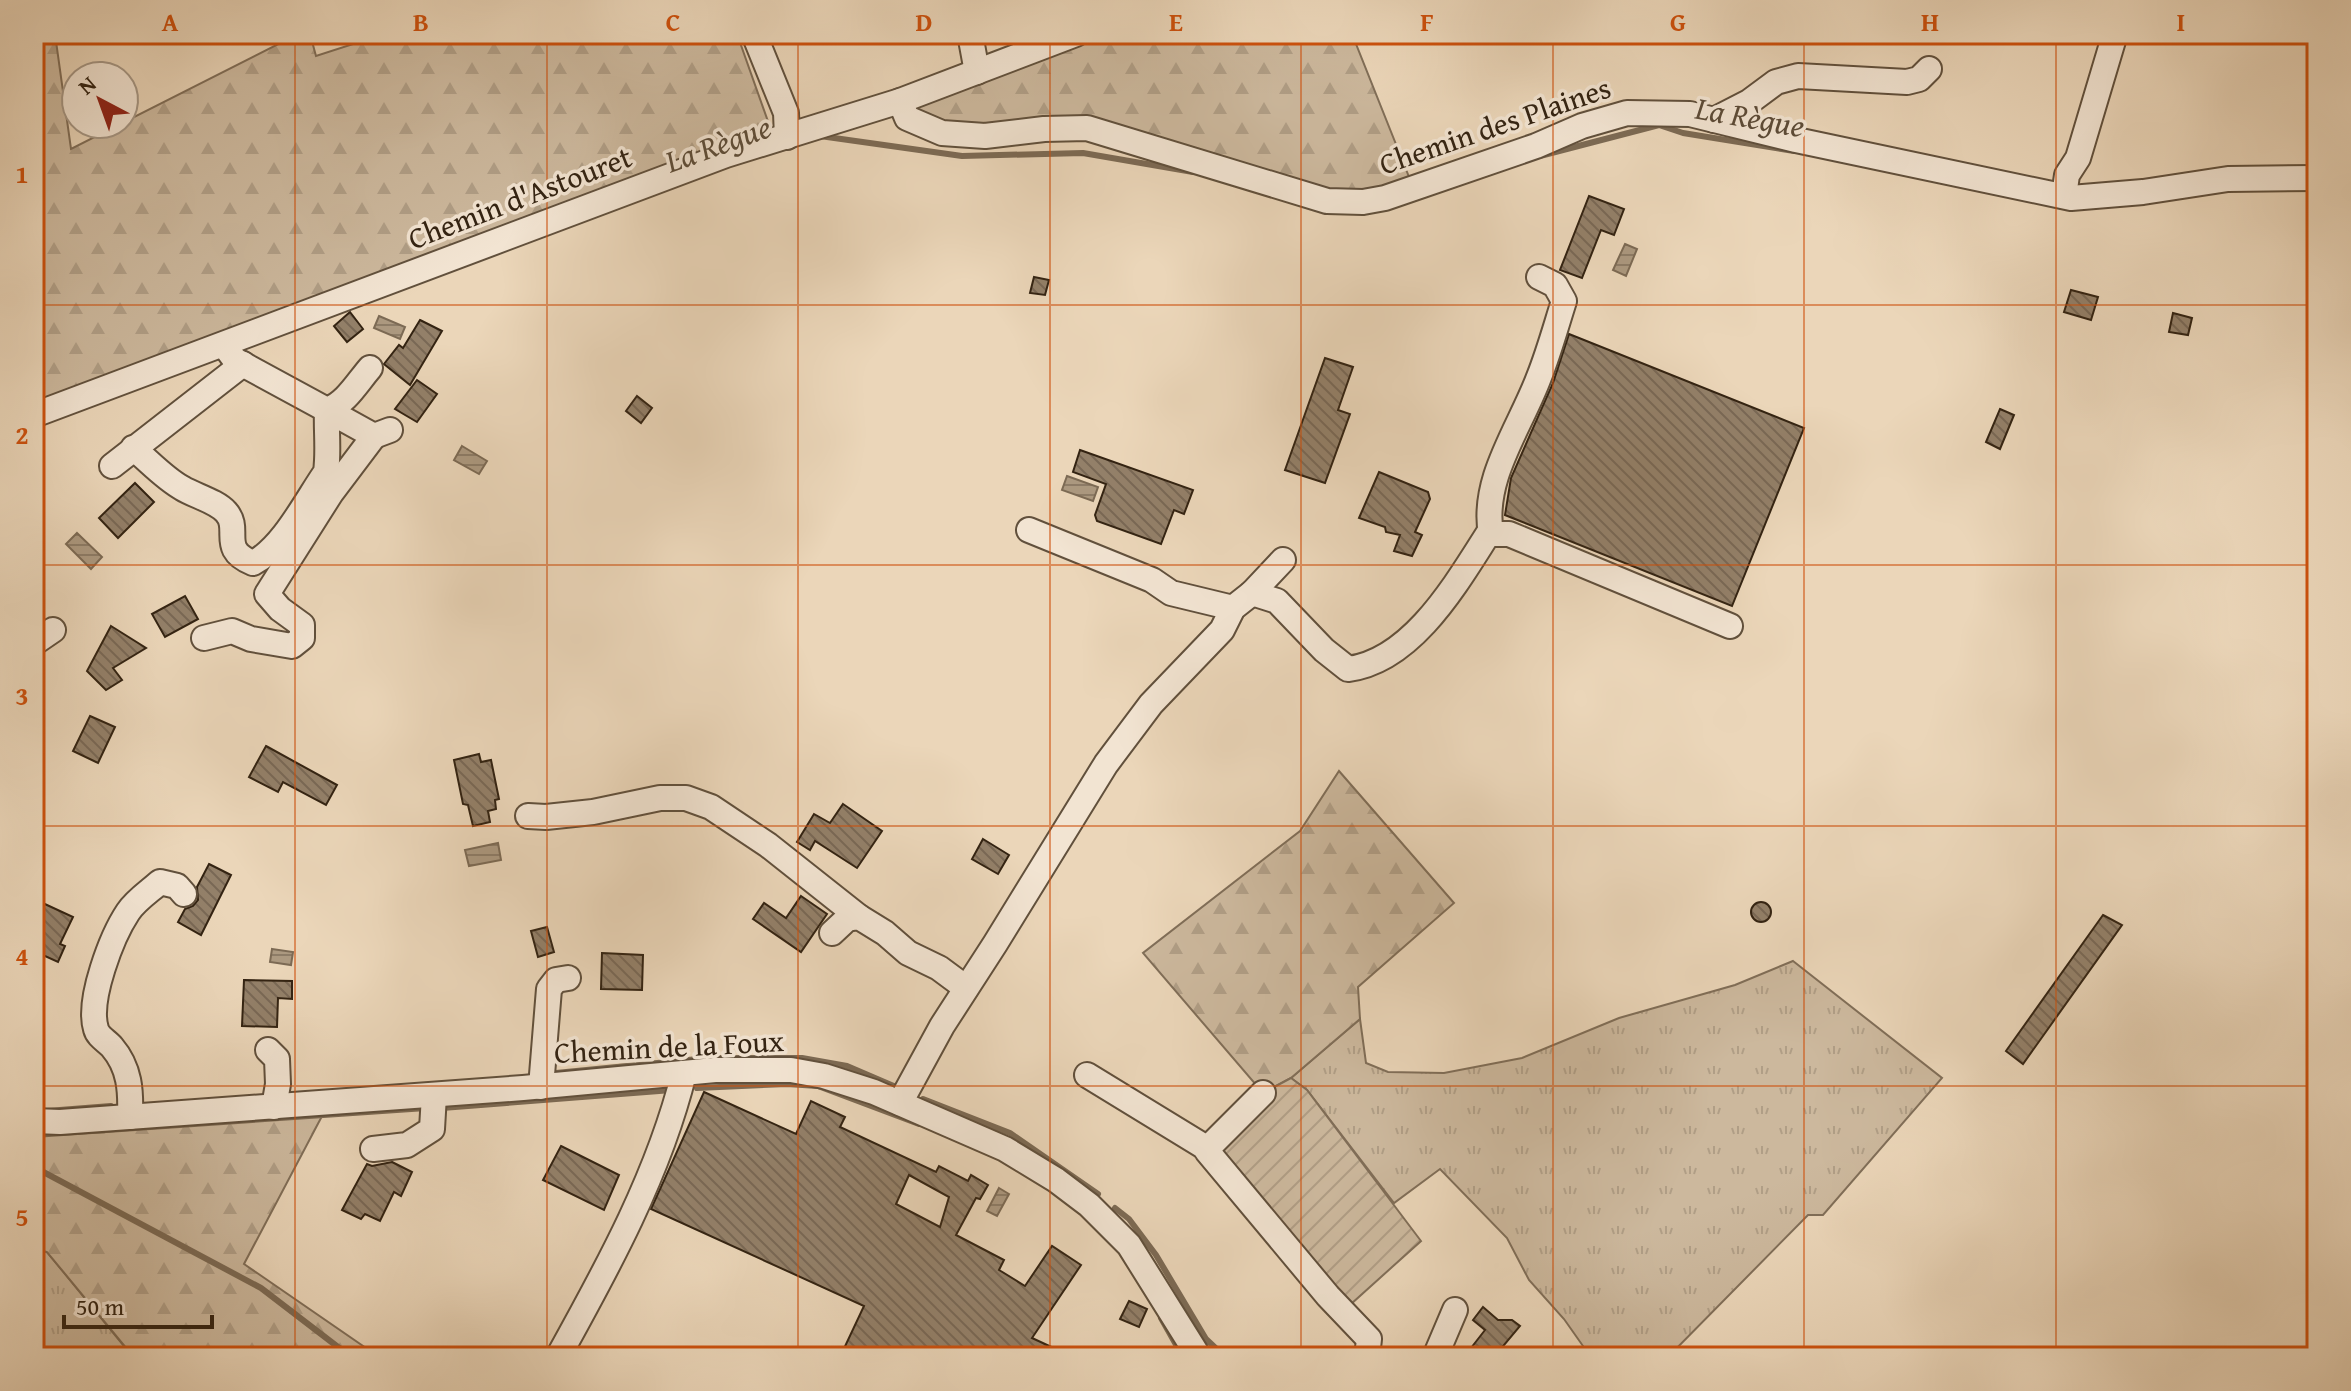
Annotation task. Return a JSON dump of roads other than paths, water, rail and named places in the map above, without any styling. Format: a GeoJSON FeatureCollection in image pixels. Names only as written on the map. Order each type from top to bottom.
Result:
{"type":"FeatureCollection","features":[{"type":"Feature","properties":{"kind":"street"},"geometry":{"type":"LineString","coordinates":[[754,34],[786,113],[787,137]]}},
{"type":"Feature","properties":{"kind":"street"},"geometry":{"type":"LineString","coordinates":[[970,34],[977,72]]}},
{"type":"Feature","properties":{"kind":"street","name":"Chemin d'Astouret"},"geometry":{"type":"LineString","coordinates":[[34,415],[726,155],[900,101],[1076,34]]}},
{"type":"Feature","properties":{"kind":"street"},"geometry":{"type":"LineString","coordinates":[[2064,196],[2067,175],[2078,158],[2115,34]]}},
{"type":"Feature","properties":{"kind":"street"},"geometry":{"type":"LineString","coordinates":[[1714,120],[1749,102],[1776,82],[1798,76],[1907,82],[1919,79],[1929,69]]}},
{"type":"Feature","properties":{"kind":"street","name":"Chemin des Plaines"},"geometry":{"type":"LineString","coordinates":[[900,101],[907,118],[942,133],[985,136],[1087,128],[1327,201],[1363,202],[1385,198],[1536,146],[1582,126],[1627,113],[1690,114],[2064,196],[2094,198],[2228,179],[2317,178]]}},
{"type":"Feature","properties":{"kind":"street"},"geometry":{"type":"LineString","coordinates":[[1491,534],[1488,514],[1492,486],[1539,377],[1564,301],[1555,285],[1539,277]]}},
{"type":"Feature","properties":{"kind":"street"},"geometry":{"type":"LineString","coordinates":[[204,638],[232,631],[251,639],[292,646],[302,638],[302,625],[280,609],[267,594],[331,493],[382,433],[327,410],[235,360],[224,345]]}},
{"type":"Feature","properties":{"kind":"street"},"geometry":{"type":"LineString","coordinates":[[112,466],[243,364]]}},
{"type":"Feature","properties":{"kind":"street"},"geometry":{"type":"LineString","coordinates":[[327,410],[337,407],[370,368]]}},
{"type":"Feature","properties":{"kind":"street"},"geometry":{"type":"LineString","coordinates":[[133,448],[179,486],[230,515],[233,549],[240,558],[253,563],[275,546],[326,472],[327,410]]}},
{"type":"Feature","properties":{"kind":"street"},"geometry":{"type":"LineString","coordinates":[[1029,530],[1152,580],[1171,593],[1233,608]]}},
{"type":"Feature","properties":{"kind":"street"},"geometry":{"type":"LineString","coordinates":[[1252,593],[1277,601],[1324,650],[1348,669],[1365,667],[1390,654],[1448,596],[1488,534],[1509,534],[1730,626]]}},
{"type":"Feature","properties":{"kind":"street"},"geometry":{"type":"LineString","coordinates":[[900,1103],[942,1026],[1106,764],[1151,704],[1222,630],[1233,608],[1283,560]]}},
{"type":"Feature","properties":{"kind":"street"},"geometry":{"type":"LineString","coordinates":[[528,816],[593,812],[660,798],[686,798],[711,807],[768,845],[908,953],[939,968],[966,988]]}},
{"type":"Feature","properties":{"kind":"street"},"geometry":{"type":"LineString","coordinates":[[130,1117],[128,1077],[113,1048],[96,1032],[93,1007],[99,982],[121,923],[131,908],[160,882],[177,886],[184,894]]}},
{"type":"Feature","properties":{"kind":"street"},"geometry":{"type":"LineString","coordinates":[[832,933],[847,919],[859,917]]}},
{"type":"Feature","properties":{"kind":"street"},"geometry":{"type":"LineString","coordinates":[[541,1087],[549,989],[556,980],[568,978]]}},
{"type":"Feature","properties":{"kind":"street"},"geometry":{"type":"LineString","coordinates":[[268,1050],[277,1059],[278,1084],[274,1107]]}},
{"type":"Feature","properties":{"kind":"street","name":"Chemin de la Foux"},"geometry":{"type":"LineString","coordinates":[[34,1121],[60,1122],[274,1107],[684,1073],[791,1070],[824,1076],[900,1103],[1005,1149],[1056,1180],[1089,1205],[1129,1245],[1199,1357]]}},
{"type":"Feature","properties":{"kind":"street"},"geometry":{"type":"LineString","coordinates":[[558,1357],[627,1229],[678,1100],[684,1073]]}},
{"type":"Feature","properties":{"kind":"street"},"geometry":{"type":"LineString","coordinates":[[1087,1075],[1208,1149],[1276,1234],[1369,1339],[1367,1357]]}},
{"type":"Feature","properties":{"kind":"street"},"geometry":{"type":"LineString","coordinates":[[1208,1149],[1263,1093]]}},
{"type":"Feature","properties":{"kind":"street"},"geometry":{"type":"LineString","coordinates":[[373,1149],[407,1145],[432,1129],[434,1095]]}},
{"type":"Feature","properties":{"kind":"street"},"geometry":{"type":"LineString","coordinates":[[1435,1357],[1455,1310]]}},
{"type":"Feature","properties":{"kind":"waterway","name":"La Règue"},"geometry":{"type":"LineString","coordinates":[[1540,156],[1659,125],[1683,133],[1794,151]]}},
{"type":"Feature","properties":{"kind":"waterway","name":"La Règue"},"geometry":{"type":"LineString","coordinates":[[820,136],[962,156],[1083,153],[1193,172]]}},
{"type":"Feature","properties":{"kind":"waterway"},"geometry":{"type":"LineString","coordinates":[[556,1073],[708,1058],[802,1058],[847,1066],[896,1087]]}},
{"type":"Feature","properties":{"kind":"waterway"},"geometry":{"type":"LineString","coordinates":[[697,1088],[787,1084],[818,1086],[919,1124]]}},
{"type":"Feature","properties":{"kind":"waterway"},"geometry":{"type":"LineString","coordinates":[[442,1108],[672,1090]]}},
{"type":"Feature","properties":{"kind":"waterway"},"geometry":{"type":"LineString","coordinates":[[923,1099],[1010,1133],[1098,1194]]}},
{"type":"Feature","properties":{"kind":"waterway"},"geometry":{"type":"LineString","coordinates":[[47,1111],[111,1106]]}},
{"type":"Feature","properties":{"kind":"waterway"},"geometry":{"type":"LineString","coordinates":[[34,1135],[426,1108]]}},
{"type":"Feature","properties":{"kind":"waterway"},"geometry":{"type":"LineString","coordinates":[[34,1167],[261,1288],[351,1357]]}},
{"type":"Feature","properties":{"kind":"waterway"},"geometry":{"type":"LineString","coordinates":[[1115,1208],[1129,1219],[1156,1255],[1206,1339],[1225,1357]]}},
{"type":"Feature","properties":{"kind":"waterway"},"geometry":{"type":"LineString","coordinates":[[1161,1318],[1183,1357]]}}]}
